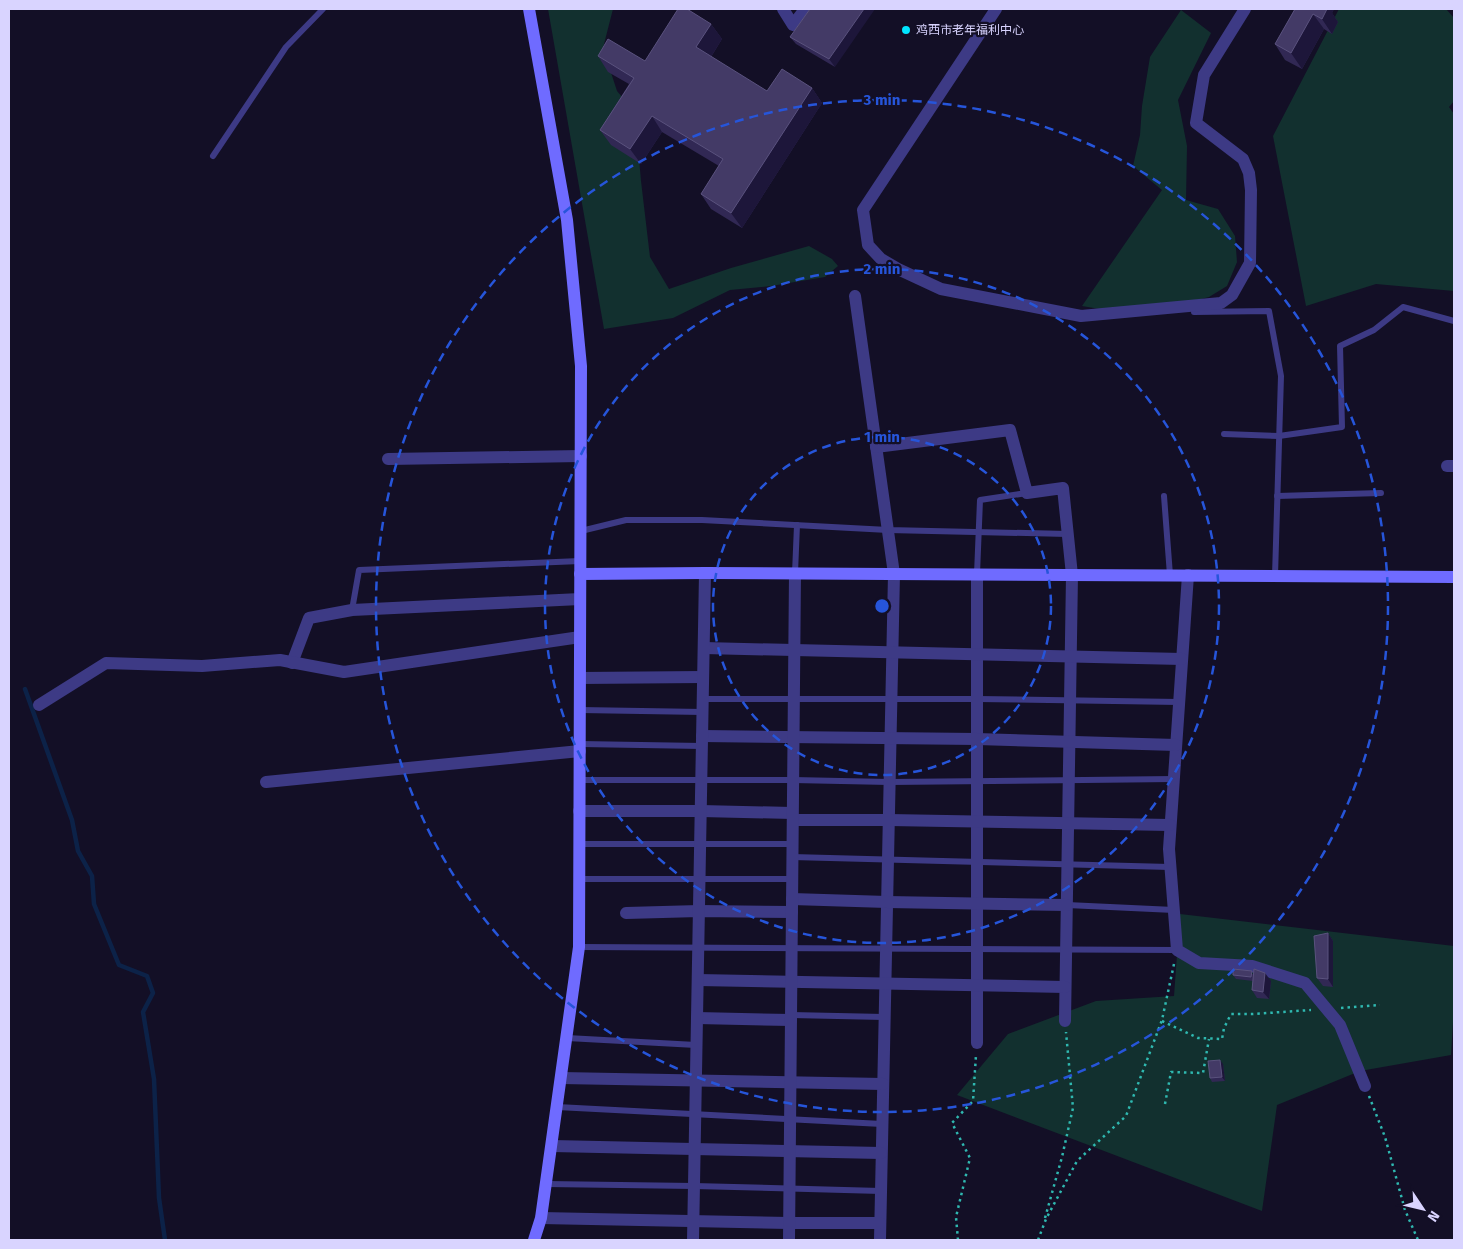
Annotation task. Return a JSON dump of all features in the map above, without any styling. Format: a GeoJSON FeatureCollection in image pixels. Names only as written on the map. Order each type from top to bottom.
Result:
{"type":"FeatureCollection","features":[{"type":"Feature","properties":{"kind":"street"},"geometry":{"type":"LineString","coordinates":[[529,9],[567,220],[581,366],[579,947],[541,1218],[534,1240]]}},
{"type":"Feature","properties":{"kind":"street"},"geometry":{"type":"LineString","coordinates":[[783,9],[794,25],[805,9]]}},
{"type":"Feature","properties":{"kind":"street"},"geometry":{"type":"LineString","coordinates":[[996,9],[863,210],[868,245],[881,259],[941,289],[1081,316],[1221,303],[1232,295],[1250,263],[1251,190],[1249,173],[1243,159],[1196,123],[1204,75],[1244,9]]}},
{"type":"Feature","properties":{"kind":"street"},"geometry":{"type":"LineString","coordinates":[[855,296],[894,574],[880,1240]]}},
{"type":"Feature","properties":{"kind":"street"},"geometry":{"type":"LineString","coordinates":[[876,447],[1010,430],[1028,493],[1063,488],[1072,575],[1064,1021]]}},
{"type":"Feature","properties":{"kind":"street"},"geometry":{"type":"LineString","coordinates":[[388,459],[581,456]]}},
{"type":"Feature","properties":{"kind":"street"},"geometry":{"type":"LineString","coordinates":[[580,567],[705,573],[795,574],[1454,576]]}},
{"type":"Feature","properties":{"kind":"street"},"geometry":{"type":"LineString","coordinates":[[693,1240],[705,573]]}},
{"type":"Feature","properties":{"kind":"street"},"geometry":{"type":"LineString","coordinates":[[789,1240],[795,574]]}},
{"type":"Feature","properties":{"kind":"street"},"geometry":{"type":"LineString","coordinates":[[977,574],[977,1043]]}},
{"type":"Feature","properties":{"kind":"street"},"geometry":{"type":"LineString","coordinates":[[1188,575],[1169,849],[1177,950],[1199,963],[1252,966],[1305,982],[1340,1025],[1365,1086]]}},
{"type":"Feature","properties":{"kind":"street"},"geometry":{"type":"LineString","coordinates":[[292,662],[310,618],[352,610],[580,599]]}},
{"type":"Feature","properties":{"kind":"street"},"geometry":{"type":"LineString","coordinates":[[38,705],[106,663],[202,666],[280,660],[344,672],[580,637]]}},
{"type":"Feature","properties":{"kind":"street"},"geometry":{"type":"LineString","coordinates":[[704,648],[1182,659]]}},
{"type":"Feature","properties":{"kind":"street"},"geometry":{"type":"LineString","coordinates":[[580,678],[703,677]]}},
{"type":"Feature","properties":{"kind":"street"},"geometry":{"type":"LineString","coordinates":[[702,741],[793,737],[977,739],[1176,745]]}},
{"type":"Feature","properties":{"kind":"street"},"geometry":{"type":"LineString","coordinates":[[266,782],[580,748]]}},
{"type":"Feature","properties":{"kind":"street"},"geometry":{"type":"LineString","coordinates":[[579,811],[701,811],[889,820],[1170,825]]}},
{"type":"Feature","properties":{"kind":"street"},"geometry":{"type":"LineString","coordinates":[[792,899],[1067,905]]}},
{"type":"Feature","properties":{"kind":"street"},"geometry":{"type":"LineString","coordinates":[[626,913],[699,911],[792,912]]}},
{"type":"Feature","properties":{"kind":"street"},"geometry":{"type":"LineString","coordinates":[[698,980],[1065,986]]}},
{"type":"Feature","properties":{"kind":"street"},"geometry":{"type":"LineString","coordinates":[[697,1018],[791,1017]]}},
{"type":"Feature","properties":{"kind":"street"},"geometry":{"type":"LineString","coordinates":[[561,1078],[883,1084]]}},
{"type":"Feature","properties":{"kind":"street"},"geometry":{"type":"LineString","coordinates":[[552,1146],[881,1153]]}},
{"type":"Feature","properties":{"kind":"street"},"geometry":{"type":"LineString","coordinates":[[541,1218],[880,1223]]}},
{"type":"Feature","properties":{"kind":"lane"},"geometry":{"type":"LineString","coordinates":[[213,156],[286,46],[323,9]]}},
{"type":"Feature","properties":{"kind":"lane"},"geometry":{"type":"LineString","coordinates":[[1224,434],[1279,436],[1342,427],[1340,346],[1374,330],[1403,307],[1454,321]]}},
{"type":"Feature","properties":{"kind":"lane"},"geometry":{"type":"LineString","coordinates":[[1194,312],[1269,311],[1281,376],[1275,576]]}},
{"type":"Feature","properties":{"kind":"lane"},"geometry":{"type":"LineString","coordinates":[[1277,496],[1381,492]]}},
{"type":"Feature","properties":{"kind":"lane"},"geometry":{"type":"LineString","coordinates":[[977,574],[980,500],[1028,493]]}},
{"type":"Feature","properties":{"kind":"lane"},"geometry":{"type":"LineString","coordinates":[[1164,496],[1170,575]]}},
{"type":"Feature","properties":{"kind":"lane"},"geometry":{"type":"LineString","coordinates":[[580,531],[626,520],[702,520],[888,530],[1068,534]]}},
{"type":"Feature","properties":{"kind":"lane"},"geometry":{"type":"LineString","coordinates":[[795,574],[797,525]]}},
{"type":"Feature","properties":{"kind":"lane"},"geometry":{"type":"LineString","coordinates":[[352,610],[360,570],[580,567]]}},
{"type":"Feature","properties":{"kind":"lane"},"geometry":{"type":"LineString","coordinates":[[703,699],[977,699],[1179,702]]}},
{"type":"Feature","properties":{"kind":"lane"},"geometry":{"type":"LineString","coordinates":[[580,710],[703,712]]}},
{"type":"Feature","properties":{"kind":"lane"},"geometry":{"type":"LineString","coordinates":[[580,748],[702,741]]}},
{"type":"Feature","properties":{"kind":"lane"},"geometry":{"type":"LineString","coordinates":[[579,780],[889,782],[1174,780]]}},
{"type":"Feature","properties":{"kind":"lane"},"geometry":{"type":"LineString","coordinates":[[580,844],[700,844],[888,860],[1170,867]]}},
{"type":"Feature","properties":{"kind":"lane"},"geometry":{"type":"LineString","coordinates":[[579,879],[792,878]]}},
{"type":"Feature","properties":{"kind":"lane"},"geometry":{"type":"LineString","coordinates":[[1067,905],[1174,910]]}},
{"type":"Feature","properties":{"kind":"lane"},"geometry":{"type":"LineString","coordinates":[[579,947],[1177,950]]}},
{"type":"Feature","properties":{"kind":"lane"},"geometry":{"type":"LineString","coordinates":[[791,1017],[884,1017]]}},
{"type":"Feature","properties":{"kind":"lane"},"geometry":{"type":"LineString","coordinates":[[567,1038],[696,1045]]}},
{"type":"Feature","properties":{"kind":"lane"},"geometry":{"type":"LineString","coordinates":[[557,1107],[882,1124]]}},
{"type":"Feature","properties":{"kind":"lane"},"geometry":{"type":"LineString","coordinates":[[546,1184],[881,1191]]}},
{"type":"Feature","properties":{"kind":"path"},"geometry":{"type":"LineString","coordinates":[[1042,1229],[1077,1161],[1126,1116],[1162,1020],[1177,950]]}},
{"type":"Feature","properties":{"kind":"path"},"geometry":{"type":"LineString","coordinates":[[1162,1020],[1198,1038],[1222,1039],[1224,1028],[1231,1014],[1293,1012],[1380,1005]]}},
{"type":"Feature","properties":{"kind":"path"},"geometry":{"type":"LineString","coordinates":[[1038,1240],[1062,1157],[1073,1108],[1064,1021]]}},
{"type":"Feature","properties":{"kind":"path"},"geometry":{"type":"LineString","coordinates":[[1165,1104],[1171,1072],[1203,1073],[1209,1039]]}},
{"type":"Feature","properties":{"kind":"path"},"geometry":{"type":"LineString","coordinates":[[958,1240],[956,1217],[970,1158],[952,1123],[973,1101],[977,1043]]}},
{"type":"Feature","properties":{"kind":"path"},"geometry":{"type":"LineString","coordinates":[[1365,1086],[1385,1137],[1405,1210],[1418,1240]]}},
{"type":"Feature","properties":{"kind":"green space"},"geometry":{"type":"Polygon","coordinates":[[[548,9],[613,9],[603,48],[617,91],[635,112],[650,257],[669,289],[731,268],[809,246],[832,259],[838,266],[825,277],[771,286],[730,290],[673,318],[604,329],[548,9]]]}},
{"type":"Feature","properties":{"kind":"green space"},"geometry":{"type":"Polygon","coordinates":[[[1339,9],[1446,9],[1454,18],[1454,101],[1449,107],[1454,114],[1454,291],[1376,284],[1306,306],[1273,136],[1339,9]]]}},
{"type":"Feature","properties":{"kind":"green space"},"geometry":{"type":"Polygon","coordinates":[[[1181,10],[1211,33],[1178,100],[1187,146],[1186,200],[1218,209],[1235,236],[1237,262],[1227,286],[1209,297],[1182,304],[1111,311],[1082,306],[1162,190],[1133,166],[1140,135],[1142,106],[1150,57],[1181,10]]]}},
{"type":"Feature","properties":{"kind":"green space"},"geometry":{"type":"Polygon","coordinates":[[[1180,914],[1454,946],[1454,1006],[1451,1055],[1360,1071],[1277,1105],[1262,1211],[957,1095],[1008,1034],[1096,1001],[1174,996],[1180,914]]]}},
{"type":"Feature","properties":{"kind":"building"},"geometry":{"type":"Polygon","coordinates":[[[678,9],[687,9],[711,24],[696,47],[767,91],[782,69],[812,88],[731,213],[701,194],[723,159],[652,116],[630,149],[600,130],[634,78],[598,56],[608,39],[645,61],[678,9]]]}},
{"type":"Feature","properties":{"kind":"building"},"geometry":{"type":"Polygon","coordinates":[[[810,9],[864,9],[829,59],[790,37],[810,9]]]}},
{"type":"Feature","properties":{"kind":"building"},"geometry":{"type":"Polygon","coordinates":[[[1295,9],[1327,9],[1322,19],[1313,14],[1291,53],[1275,44],[1295,9]]]}},
{"type":"Feature","properties":{"kind":"building"},"geometry":{"type":"Polygon","coordinates":[[[1328,933],[1328,979],[1317,978],[1314,936],[1328,933]]]}},
{"type":"Feature","properties":{"kind":"building"},"geometry":{"type":"Polygon","coordinates":[[[1233,969],[1252,971],[1251,977],[1233,975],[1233,969]]]}},
{"type":"Feature","properties":{"kind":"building"},"geometry":{"type":"Polygon","coordinates":[[[1254,969],[1265,973],[1263,992],[1252,990],[1254,969]]]}},
{"type":"Feature","properties":{"kind":"building"},"geometry":{"type":"Polygon","coordinates":[[[1220,1060],[1222,1077],[1210,1078],[1208,1061],[1220,1060]]]}},
{"type":"Feature","properties":{"kind":"waterway"},"geometry":{"type":"LineString","coordinates":[[25,689],[72,820],[78,851],[92,876],[94,904],[119,965],[147,976],[153,993],[143,1012],[154,1079],[159,1198],[165,1240]]}},
{"type":"Feature","properties":{"kind":"place","name":"鸡西市老年福利中心"},"geometry":{"type":"Point","coordinates":[906,30]}}]}
